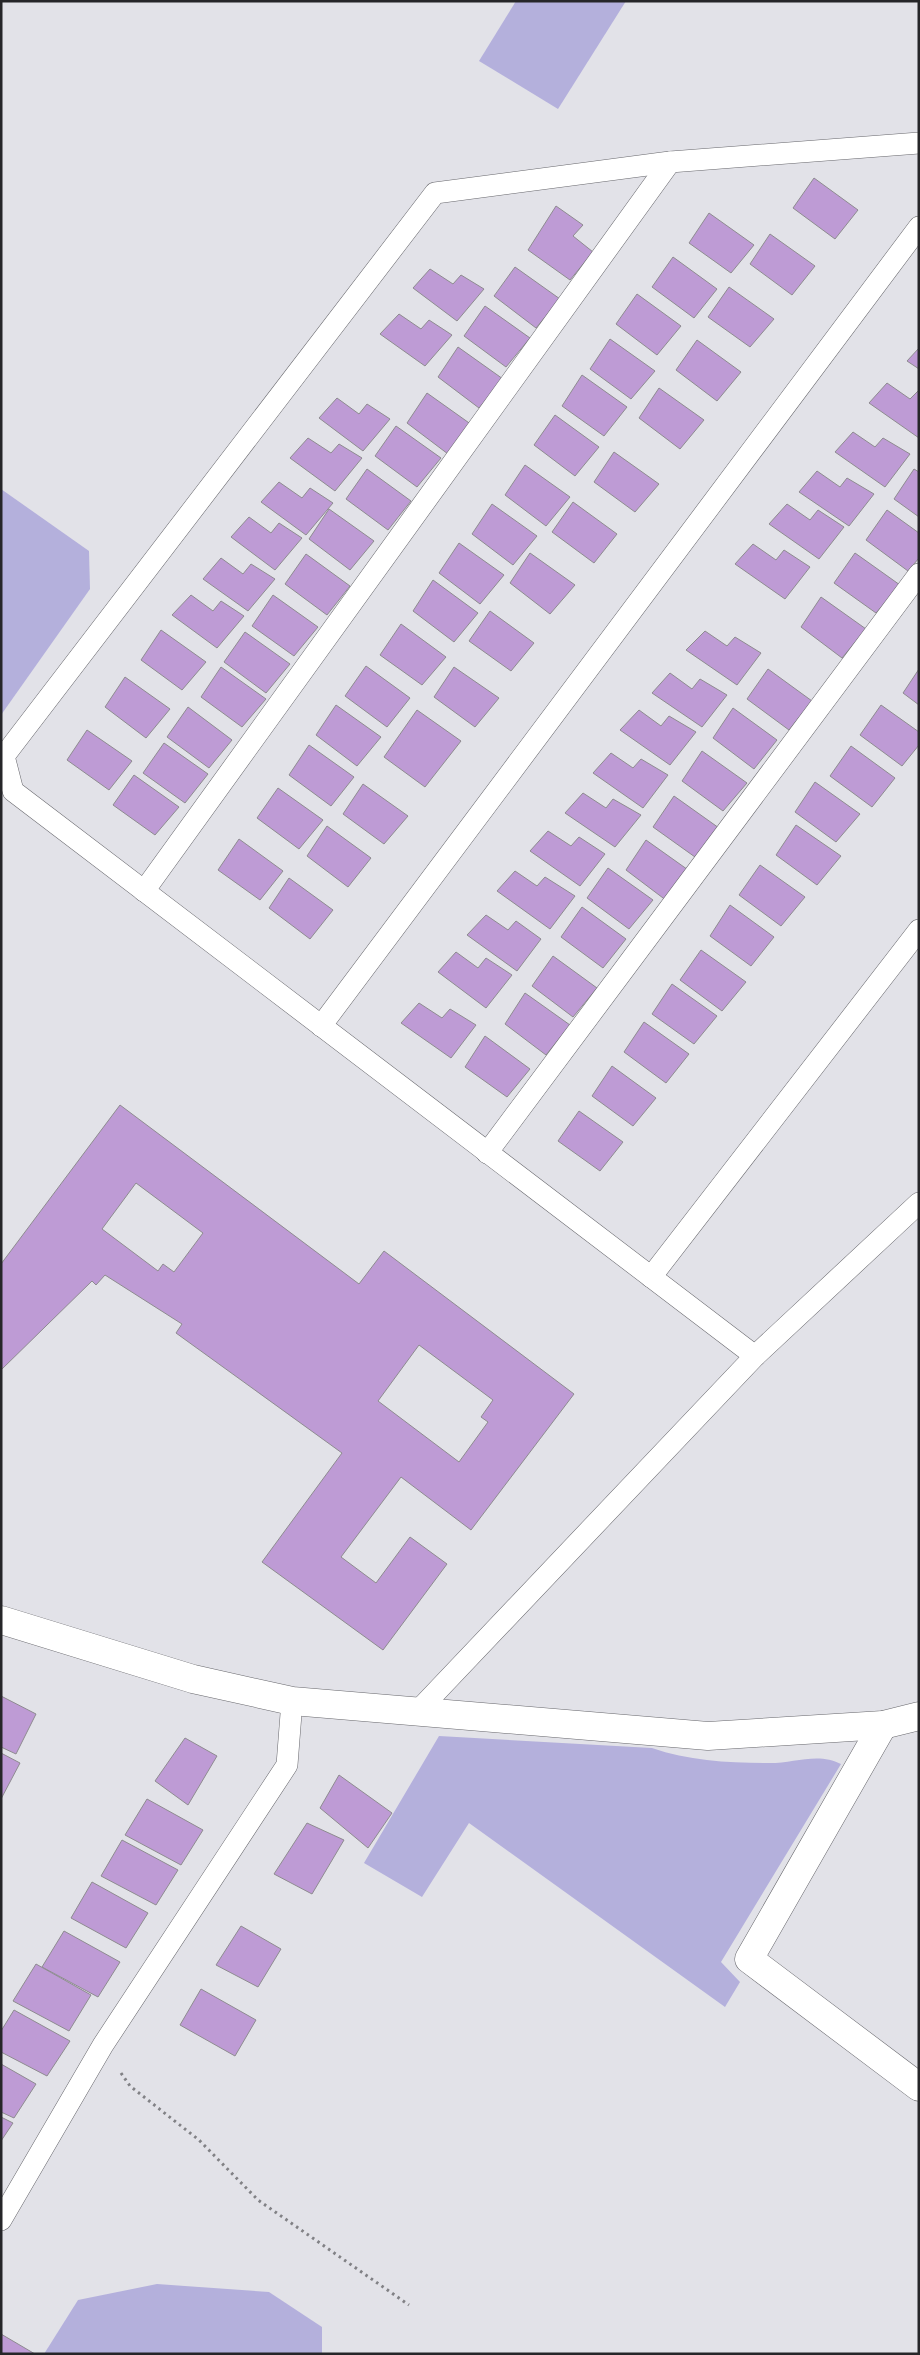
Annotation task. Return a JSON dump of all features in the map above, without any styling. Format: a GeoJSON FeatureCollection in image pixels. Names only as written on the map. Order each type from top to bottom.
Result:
{"type":"FeatureCollection","features":[{"type":"Feature","properties":{"kind":"street"},"geometry":{"type":"LineString","coordinates":[[1,1620],[193,1679],[292,1702],[708,1736],[883,1725],[919,1716]]}},
{"type":"Feature","properties":{"kind":"street"},"geometry":{"type":"LineString","coordinates":[[883,1725],[749,1959],[919,2087]]}},
{"type":"Feature","properties":{"kind":"lane"},"geometry":{"type":"LineString","coordinates":[[755,1356],[13,791],[4,756],[435,193],[670,162],[919,143]]}},
{"type":"Feature","properties":{"kind":"lane"},"geometry":{"type":"LineString","coordinates":[[144,891],[670,162]]}},
{"type":"Feature","properties":{"kind":"lane"},"geometry":{"type":"LineString","coordinates":[[321,1026],[919,227]]}},
{"type":"Feature","properties":{"kind":"lane"},"geometry":{"type":"LineString","coordinates":[[487,1153],[919,574]]}},
{"type":"Feature","properties":{"kind":"lane"},"geometry":{"type":"LineString","coordinates":[[651,1277],[919,930]]}},
{"type":"Feature","properties":{"kind":"lane"},"geometry":{"type":"LineString","coordinates":[[417,1712],[755,1356],[919,1203]]}},
{"type":"Feature","properties":{"kind":"lane"},"geometry":{"type":"LineString","coordinates":[[1,2220],[103,2045],[287,1765],[292,1702]]}},
{"type":"Feature","properties":{"kind":"path"},"geometry":{"type":"LineString","coordinates":[[103,2045],[130,2086],[199,2140],[258,2200],[409,2305]]}},
{"type":"Feature","properties":{"kind":"shaded area"},"geometry":{"type":"Polygon","coordinates":[[[516,1],[626,1],[558,109],[479,61],[516,1]]]}},
{"type":"Feature","properties":{"kind":"shaded area"},"geometry":{"type":"Polygon","coordinates":[[[1,489],[89,551],[90,589],[1,715],[1,489]]]}},
{"type":"Feature","properties":{"kind":"shaded area"},"geometry":{"type":"Polygon","coordinates":[[[439,1736],[652,1748],[680,1756],[725,1762],[779,1763],[815,1758],[841,1764],[721,1962],[740,1982],[725,2007],[469,1823],[422,1897],[364,1863],[439,1736]]]}},
{"type":"Feature","properties":{"kind":"shaded area"},"geometry":{"type":"Polygon","coordinates":[[[157,2284],[269,2292],[322,2327],[322,2354],[44,2354],[78,2300],[157,2284]]]}},
{"type":"Feature","properties":{"kind":"building"},"geometry":{"type":"Polygon","coordinates":[[[814,178],[858,210],[835,239],[793,208],[814,178]]]}},
{"type":"Feature","properties":{"kind":"building"},"geometry":{"type":"Polygon","coordinates":[[[556,206],[583,225],[573,236],[593,252],[570,280],[528,250],[556,206]]]}},
{"type":"Feature","properties":{"kind":"building"},"geometry":{"type":"Polygon","coordinates":[[[709,213],[754,245],[731,273],[689,243],[709,213]]]}},
{"type":"Feature","properties":{"kind":"building"},"geometry":{"type":"Polygon","coordinates":[[[770,234],[815,266],[792,295],[750,264],[770,234]]]}},
{"type":"Feature","properties":{"kind":"building"},"geometry":{"type":"Polygon","coordinates":[[[673,257],[717,289],[694,318],[652,287],[673,257]]]}},
{"type":"Feature","properties":{"kind":"building"},"geometry":{"type":"Polygon","coordinates":[[[515,267],[560,299],[536,328],[494,296],[515,267]]]}},
{"type":"Feature","properties":{"kind":"building"},"geometry":{"type":"Polygon","coordinates":[[[430,269],[453,284],[461,275],[484,289],[457,321],[413,288],[430,269]]]}},
{"type":"Feature","properties":{"kind":"building"},"geometry":{"type":"Polygon","coordinates":[[[729,287],[774,319],[750,347],[708,317],[729,287]]]}},
{"type":"Feature","properties":{"kind":"building"},"geometry":{"type":"Polygon","coordinates":[[[637,294],[681,326],[657,355],[616,324],[637,294]]]}},
{"type":"Feature","properties":{"kind":"building"},"geometry":{"type":"Polygon","coordinates":[[[485,306],[530,338],[506,367],[464,336],[485,306]]]}},
{"type":"Feature","properties":{"kind":"building"},"geometry":{"type":"Polygon","coordinates":[[[399,314],[421,329],[429,320],[452,335],[425,366],[380,334],[399,314]]]}},
{"type":"Feature","properties":{"kind":"building"},"geometry":{"type":"Polygon","coordinates":[[[610,339],[655,371],[631,399],[590,369],[610,339]]]}},
{"type":"Feature","properties":{"kind":"building"},"geometry":{"type":"Polygon","coordinates":[[[697,340],[741,372],[717,401],[676,370],[697,340]]]}},
{"type":"Feature","properties":{"kind":"building"},"geometry":{"type":"Polygon","coordinates":[[[458,347],[503,379],[479,408],[438,377],[458,347]]]}},
{"type":"Feature","properties":{"kind":"building"},"geometry":{"type":"Polygon","coordinates":[[[919,348],[919,369],[907,361],[919,348]]]}},
{"type":"Feature","properties":{"kind":"building"},"geometry":{"type":"Polygon","coordinates":[[[582,375],[627,407],[604,436],[562,406],[582,375]]]}},
{"type":"Feature","properties":{"kind":"building"},"geometry":{"type":"Polygon","coordinates":[[[887,383],[910,399],[919,390],[919,438],[869,403],[887,383]]]}},
{"type":"Feature","properties":{"kind":"building"},"geometry":{"type":"Polygon","coordinates":[[[659,388],[704,420],[680,449],[639,418],[659,388]]]}},
{"type":"Feature","properties":{"kind":"building"},"geometry":{"type":"Polygon","coordinates":[[[427,393],[472,425],[448,454],[407,423],[427,393]]]}},
{"type":"Feature","properties":{"kind":"building"},"geometry":{"type":"Polygon","coordinates":[[[337,398],[359,414],[367,404],[390,419],[363,451],[319,418],[337,398]]]}},
{"type":"Feature","properties":{"kind":"building"},"geometry":{"type":"Polygon","coordinates":[[[555,415],[599,447],[575,476],[534,445],[555,415]]]}},
{"type":"Feature","properties":{"kind":"building"},"geometry":{"type":"Polygon","coordinates":[[[396,426],[441,458],[417,487],[375,456],[396,426]]]}},
{"type":"Feature","properties":{"kind":"building"},"geometry":{"type":"Polygon","coordinates":[[[853,432],[875,447],[883,438],[910,454],[885,487],[835,452],[853,432]]]}},
{"type":"Feature","properties":{"kind":"building"},"geometry":{"type":"Polygon","coordinates":[[[308,438],[331,453],[339,444],[362,458],[335,491],[290,458],[308,438]]]}},
{"type":"Feature","properties":{"kind":"building"},"geometry":{"type":"Polygon","coordinates":[[[614,452],[659,484],[635,512],[594,482],[614,452]]]}},
{"type":"Feature","properties":{"kind":"building"},"geometry":{"type":"Polygon","coordinates":[[[525,465],[570,497],[546,526],[505,495],[525,465]]]}},
{"type":"Feature","properties":{"kind":"building"},"geometry":{"type":"Polygon","coordinates":[[[367,469],[411,501],[388,530],[346,499],[367,469]]]}},
{"type":"Feature","properties":{"kind":"building"},"geometry":{"type":"Polygon","coordinates":[[[914,469],[919,472],[919,517],[894,499],[914,469]]]}},
{"type":"Feature","properties":{"kind":"building"},"geometry":{"type":"Polygon","coordinates":[[[817,471],[840,487],[847,478],[874,494],[849,526],[799,492],[817,471]]]}},
{"type":"Feature","properties":{"kind":"building"},"geometry":{"type":"Polygon","coordinates":[[[279,482],[302,498],[310,488],[333,503],[306,535],[261,502],[279,482]]]}},
{"type":"Feature","properties":{"kind":"building"},"geometry":{"type":"Polygon","coordinates":[[[573,502],[617,534],[594,563],[552,532],[573,502]]]}},
{"type":"Feature","properties":{"kind":"building"},"geometry":{"type":"Polygon","coordinates":[[[492,504],[537,536],[513,565],[472,534],[492,504]]]}},
{"type":"Feature","properties":{"kind":"building"},"geometry":{"type":"Polygon","coordinates":[[[787,504],[810,520],[818,510],[844,527],[819,559],[769,524],[787,504]]]}},
{"type":"Feature","properties":{"kind":"building"},"geometry":{"type":"Polygon","coordinates":[[[329,509],[374,541],[350,570],[309,539],[329,509]]]}},
{"type":"Feature","properties":{"kind":"building"},"geometry":{"type":"Polygon","coordinates":[[[887,510],[919,533],[919,558],[908,571],[866,540],[887,510]]]}},
{"type":"Feature","properties":{"kind":"building"},"geometry":{"type":"Polygon","coordinates":[[[249,517],[271,533],[279,523],[302,538],[275,570],[231,537],[249,517]]]}},
{"type":"Feature","properties":{"kind":"building"},"geometry":{"type":"Polygon","coordinates":[[[459,543],[504,575],[480,604],[439,573],[459,543]]]}},
{"type":"Feature","properties":{"kind":"building"},"geometry":{"type":"Polygon","coordinates":[[[753,544],[776,560],[784,550],[810,567],[785,599],[735,564],[753,544]]]}},
{"type":"Feature","properties":{"kind":"building"},"geometry":{"type":"Polygon","coordinates":[[[530,553],[575,585],[550,614],[510,583],[530,553]]]}},
{"type":"Feature","properties":{"kind":"building"},"geometry":{"type":"Polygon","coordinates":[[[855,553],[900,585],[876,613],[834,583],[855,553]]]}},
{"type":"Feature","properties":{"kind":"building"},"geometry":{"type":"Polygon","coordinates":[[[306,554],[350,586],[327,615],[285,584],[306,554]]]}},
{"type":"Feature","properties":{"kind":"building"},"geometry":{"type":"Polygon","coordinates":[[[221,558],[243,574],[251,564],[275,579],[248,611],[203,579],[221,558]]]}},
{"type":"Feature","properties":{"kind":"building"},"geometry":{"type":"Polygon","coordinates":[[[433,580],[478,613],[454,642],[413,611],[433,580]]]}},
{"type":"Feature","properties":{"kind":"building"},"geometry":{"type":"Polygon","coordinates":[[[191,595],[213,611],[221,601],[244,616],[217,648],[172,615],[191,595]]]}},
{"type":"Feature","properties":{"kind":"building"},"geometry":{"type":"Polygon","coordinates":[[[273,595],[318,627],[294,656],[252,626],[273,595]]]}},
{"type":"Feature","properties":{"kind":"building"},"geometry":{"type":"Polygon","coordinates":[[[821,597],[866,629],[842,658],[801,627],[821,597]]]}},
{"type":"Feature","properties":{"kind":"building"},"geometry":{"type":"Polygon","coordinates":[[[490,611],[534,643],[511,671],[469,641],[490,611]]]}},
{"type":"Feature","properties":{"kind":"building"},"geometry":{"type":"Polygon","coordinates":[[[401,624],[446,657],[422,685],[380,655],[401,624]]]}},
{"type":"Feature","properties":{"kind":"building"},"geometry":{"type":"Polygon","coordinates":[[[161,630],[206,662],[182,690],[141,660],[161,630]]]}},
{"type":"Feature","properties":{"kind":"building"},"geometry":{"type":"Polygon","coordinates":[[[705,631],[727,646],[735,637],[761,653],[737,685],[686,650],[705,631]]]}},
{"type":"Feature","properties":{"kind":"building"},"geometry":{"type":"Polygon","coordinates":[[[245,632],[290,664],[266,693],[224,662],[245,632]]]}},
{"type":"Feature","properties":{"kind":"building"},"geometry":{"type":"Polygon","coordinates":[[[366,666],[410,698],[387,727],[345,696],[366,666]]]}},
{"type":"Feature","properties":{"kind":"building"},"geometry":{"type":"Polygon","coordinates":[[[221,667],[266,699],[242,727],[201,697],[221,667]]]}},
{"type":"Feature","properties":{"kind":"building"},"geometry":{"type":"Polygon","coordinates":[[[454,667],[499,698],[475,727],[434,697],[454,667]]]}},
{"type":"Feature","properties":{"kind":"building"},"geometry":{"type":"Polygon","coordinates":[[[768,669],[812,701],[789,730],[747,699],[768,669]]]}},
{"type":"Feature","properties":{"kind":"building"},"geometry":{"type":"Polygon","coordinates":[[[919,669],[919,705],[903,693],[919,669]]]}},
{"type":"Feature","properties":{"kind":"building"},"geometry":{"type":"Polygon","coordinates":[[[670,673],[692,689],[700,679],[727,695],[702,727],[652,693],[670,673]]]}},
{"type":"Feature","properties":{"kind":"building"},"geometry":{"type":"Polygon","coordinates":[[[125,677],[170,709],[146,738],[105,707],[125,677]]]}},
{"type":"Feature","properties":{"kind":"building"},"geometry":{"type":"Polygon","coordinates":[[[336,705],[381,737],[357,766],[316,735],[336,705]]]}},
{"type":"Feature","properties":{"kind":"building"},"geometry":{"type":"Polygon","coordinates":[[[881,705],[919,732],[919,745],[902,766],[860,735],[881,705]]]}},
{"type":"Feature","properties":{"kind":"building"},"geometry":{"type":"Polygon","coordinates":[[[188,707],[232,740],[209,768],[167,737],[188,707]]]}},
{"type":"Feature","properties":{"kind":"building"},"geometry":{"type":"Polygon","coordinates":[[[733,708],[777,740],[754,769],[713,738],[733,708]]]}},
{"type":"Feature","properties":{"kind":"building"},"geometry":{"type":"Polygon","coordinates":[[[417,710],[461,741],[425,787],[384,757],[417,710]]]}},
{"type":"Feature","properties":{"kind":"building"},"geometry":{"type":"Polygon","coordinates":[[[639,710],[661,726],[669,716],[696,732],[670,765],[620,730],[639,710]]]}},
{"type":"Feature","properties":{"kind":"building"},"geometry":{"type":"Polygon","coordinates":[[[87,730],[132,761],[109,790],[67,760],[87,730]]]}},
{"type":"Feature","properties":{"kind":"building"},"geometry":{"type":"Polygon","coordinates":[[[164,743],[208,774],[185,803],[143,773],[164,743]]]}},
{"type":"Feature","properties":{"kind":"building"},"geometry":{"type":"Polygon","coordinates":[[[309,745],[354,777],[331,806],[289,775],[309,745]]]}},
{"type":"Feature","properties":{"kind":"building"},"geometry":{"type":"Polygon","coordinates":[[[851,746],[895,778],[872,807],[830,776],[851,746]]]}},
{"type":"Feature","properties":{"kind":"building"},"geometry":{"type":"Polygon","coordinates":[[[702,751],[747,783],[723,811],[682,781],[702,751]]]}},
{"type":"Feature","properties":{"kind":"building"},"geometry":{"type":"Polygon","coordinates":[[[611,753],[633,768],[641,759],[668,775],[643,808],[593,773],[611,753]]]}},
{"type":"Feature","properties":{"kind":"building"},"geometry":{"type":"Polygon","coordinates":[[[134,775],[179,807],[155,835],[113,805],[134,775]]]}},
{"type":"Feature","properties":{"kind":"building"},"geometry":{"type":"Polygon","coordinates":[[[815,782],[860,814],[836,842],[795,812],[815,782]]]}},
{"type":"Feature","properties":{"kind":"building"},"geometry":{"type":"Polygon","coordinates":[[[363,784],[408,816],[384,844],[343,814],[363,784]]]}},
{"type":"Feature","properties":{"kind":"building"},"geometry":{"type":"Polygon","coordinates":[[[278,788],[323,820],[299,849],[257,818],[278,788]]]}},
{"type":"Feature","properties":{"kind":"building"},"geometry":{"type":"Polygon","coordinates":[[[583,793],[606,808],[613,799],[641,815],[615,847],[565,813],[583,793]]]}},
{"type":"Feature","properties":{"kind":"building"},"geometry":{"type":"Polygon","coordinates":[[[674,796],[719,828],[695,857],[653,827],[674,796]]]}},
{"type":"Feature","properties":{"kind":"building"},"geometry":{"type":"Polygon","coordinates":[[[796,825],[841,856],[817,885],[776,855],[796,825]]]}},
{"type":"Feature","properties":{"kind":"building"},"geometry":{"type":"Polygon","coordinates":[[[327,826],[371,858],[348,887],[307,856],[327,826]]]}},
{"type":"Feature","properties":{"kind":"building"},"geometry":{"type":"Polygon","coordinates":[[[548,831],[571,846],[579,837],[605,854],[580,886],[530,851],[548,831]]]}},
{"type":"Feature","properties":{"kind":"building"},"geometry":{"type":"Polygon","coordinates":[[[239,839],[283,871],[260,900],[218,870],[239,839]]]}},
{"type":"Feature","properties":{"kind":"building"},"geometry":{"type":"Polygon","coordinates":[[[646,840],[691,872],[667,901],[626,870],[646,840]]]}},
{"type":"Feature","properties":{"kind":"building"},"geometry":{"type":"Polygon","coordinates":[[[760,865],[805,897],[781,926],[739,895],[760,865]]]}},
{"type":"Feature","properties":{"kind":"building"},"geometry":{"type":"Polygon","coordinates":[[[608,868],[653,900],[629,929],[587,898],[608,868]]]}},
{"type":"Feature","properties":{"kind":"building"},"geometry":{"type":"Polygon","coordinates":[[[515,871],[537,886],[545,877],[575,896],[550,929],[497,891],[515,871]]]}},
{"type":"Feature","properties":{"kind":"building"},"geometry":{"type":"Polygon","coordinates":[[[289,878],[333,910],[310,939],[269,908],[289,878]]]}},
{"type":"Feature","properties":{"kind":"building"},"geometry":{"type":"Polygon","coordinates":[[[730,905],[774,937],[751,966],[710,936],[730,905]]]}},
{"type":"Feature","properties":{"kind":"building"},"geometry":{"type":"Polygon","coordinates":[[[582,907],[626,939],[603,968],[561,937],[582,907]]]}},
{"type":"Feature","properties":{"kind":"building"},"geometry":{"type":"Polygon","coordinates":[[[486,915],[508,930],[516,921],[541,939],[517,971],[467,935],[486,915]]]}},
{"type":"Feature","properties":{"kind":"building"},"geometry":{"type":"Polygon","coordinates":[[[701,950],[746,982],[722,1011],[680,980],[701,950]]]}},
{"type":"Feature","properties":{"kind":"building"},"geometry":{"type":"Polygon","coordinates":[[[456,952],[478,968],[486,958],[512,975],[486,1008],[438,972],[456,952]]]}},
{"type":"Feature","properties":{"kind":"building"},"geometry":{"type":"Polygon","coordinates":[[[553,956],[597,988],[573,1017],[532,986],[553,956]]]}},
{"type":"Feature","properties":{"kind":"building"},"geometry":{"type":"Polygon","coordinates":[[[672,984],[717,1016],[694,1044],[652,1014],[672,984]]]}},
{"type":"Feature","properties":{"kind":"building"},"geometry":{"type":"Polygon","coordinates":[[[525,993],[570,1025],[546,1055],[505,1024],[525,993]]]}},
{"type":"Feature","properties":{"kind":"building"},"geometry":{"type":"Polygon","coordinates":[[[419,1003],[442,1018],[450,1009],[476,1025],[451,1058],[401,1023],[419,1003]]]}},
{"type":"Feature","properties":{"kind":"building"},"geometry":{"type":"Polygon","coordinates":[[[644,1022],[689,1054],[666,1083],[624,1052],[644,1022]]]}},
{"type":"Feature","properties":{"kind":"building"},"geometry":{"type":"Polygon","coordinates":[[[485,1036],[530,1069],[507,1097],[465,1067],[485,1036]]]}},
{"type":"Feature","properties":{"kind":"building"},"geometry":{"type":"Polygon","coordinates":[[[612,1066],[656,1098],[633,1126],[592,1096],[612,1066]]]}},
{"type":"Feature","properties":{"kind":"building"},"geometry":{"type":"Polygon","coordinates":[[[120,1105],[359,1284],[384,1251],[574,1394],[471,1530],[401,1477],[341,1557],[376,1583],[410,1537],[447,1564],[383,1650],[262,1562],[342,1453],[176,1333],[182,1324],[105,1275],[96,1285],[92,1281],[1,1370],[1,1264],[120,1105]],[[136,1183],[102,1229],[158,1271],[163,1264],[174,1272],[203,1233],[136,1183]],[[419,1345],[378,1401],[459,1462],[488,1422],[481,1417],[493,1400],[419,1345]]]}},
{"type":"Feature","properties":{"kind":"building"},"geometry":{"type":"Polygon","coordinates":[[[579,1111],[623,1142],[600,1171],[558,1141],[579,1111]]]}},
{"type":"Feature","properties":{"kind":"building"},"geometry":{"type":"Polygon","coordinates":[[[1,1696],[36,1714],[16,1754],[1,1747],[1,1696]]]}},
{"type":"Feature","properties":{"kind":"building"},"geometry":{"type":"Polygon","coordinates":[[[185,1738],[217,1756],[188,1805],[155,1781],[185,1738]]]}},
{"type":"Feature","properties":{"kind":"building"},"geometry":{"type":"Polygon","coordinates":[[[1,1753],[20,1763],[1,1799],[1,1753]]]}},
{"type":"Feature","properties":{"kind":"building"},"geometry":{"type":"Polygon","coordinates":[[[339,1775],[392,1813],[368,1848],[320,1808],[339,1775]]]}},
{"type":"Feature","properties":{"kind":"building"},"geometry":{"type":"Polygon","coordinates":[[[147,1799],[203,1830],[181,1865],[125,1835],[147,1799]]]}},
{"type":"Feature","properties":{"kind":"building"},"geometry":{"type":"Polygon","coordinates":[[[307,1823],[344,1840],[312,1894],[274,1874],[307,1823]]]}},
{"type":"Feature","properties":{"kind":"building"},"geometry":{"type":"Polygon","coordinates":[[[122,1840],[178,1870],[156,1905],[101,1876],[122,1840]]]}},
{"type":"Feature","properties":{"kind":"building"},"geometry":{"type":"Polygon","coordinates":[[[92,1882],[148,1913],[126,1948],[71,1918],[92,1882]]]}},
{"type":"Feature","properties":{"kind":"building"},"geometry":{"type":"Polygon","coordinates":[[[241,1926],[281,1949],[258,1987],[216,1965],[241,1926]]]}},
{"type":"Feature","properties":{"kind":"building"},"geometry":{"type":"Polygon","coordinates":[[[64,1931],[120,1962],[98,1997],[42,1967],[64,1931]]]}},
{"type":"Feature","properties":{"kind":"building"},"geometry":{"type":"Polygon","coordinates":[[[36,1964],[91,1995],[69,2031],[13,2001],[36,1964]]]}},
{"type":"Feature","properties":{"kind":"building"},"geometry":{"type":"Polygon","coordinates":[[[201,1989],[256,2020],[235,2056],[180,2025],[201,1989]]]}},
{"type":"Feature","properties":{"kind":"building"},"geometry":{"type":"Polygon","coordinates":[[[14,2010],[70,2041],[47,2076],[1,2052],[1,2031],[14,2010]]]}},
{"type":"Feature","properties":{"kind":"building"},"geometry":{"type":"Polygon","coordinates":[[[1,2064],[36,2084],[14,2118],[1,2112],[1,2064]]]}},
{"type":"Feature","properties":{"kind":"building"},"geometry":{"type":"Polygon","coordinates":[[[1,2117],[13,2123],[1,2141],[1,2117]]]}},
{"type":"Feature","properties":{"kind":"building"},"geometry":{"type":"Polygon","coordinates":[[[1,2334],[35,2354],[1,2354],[1,2334]]]}}]}
